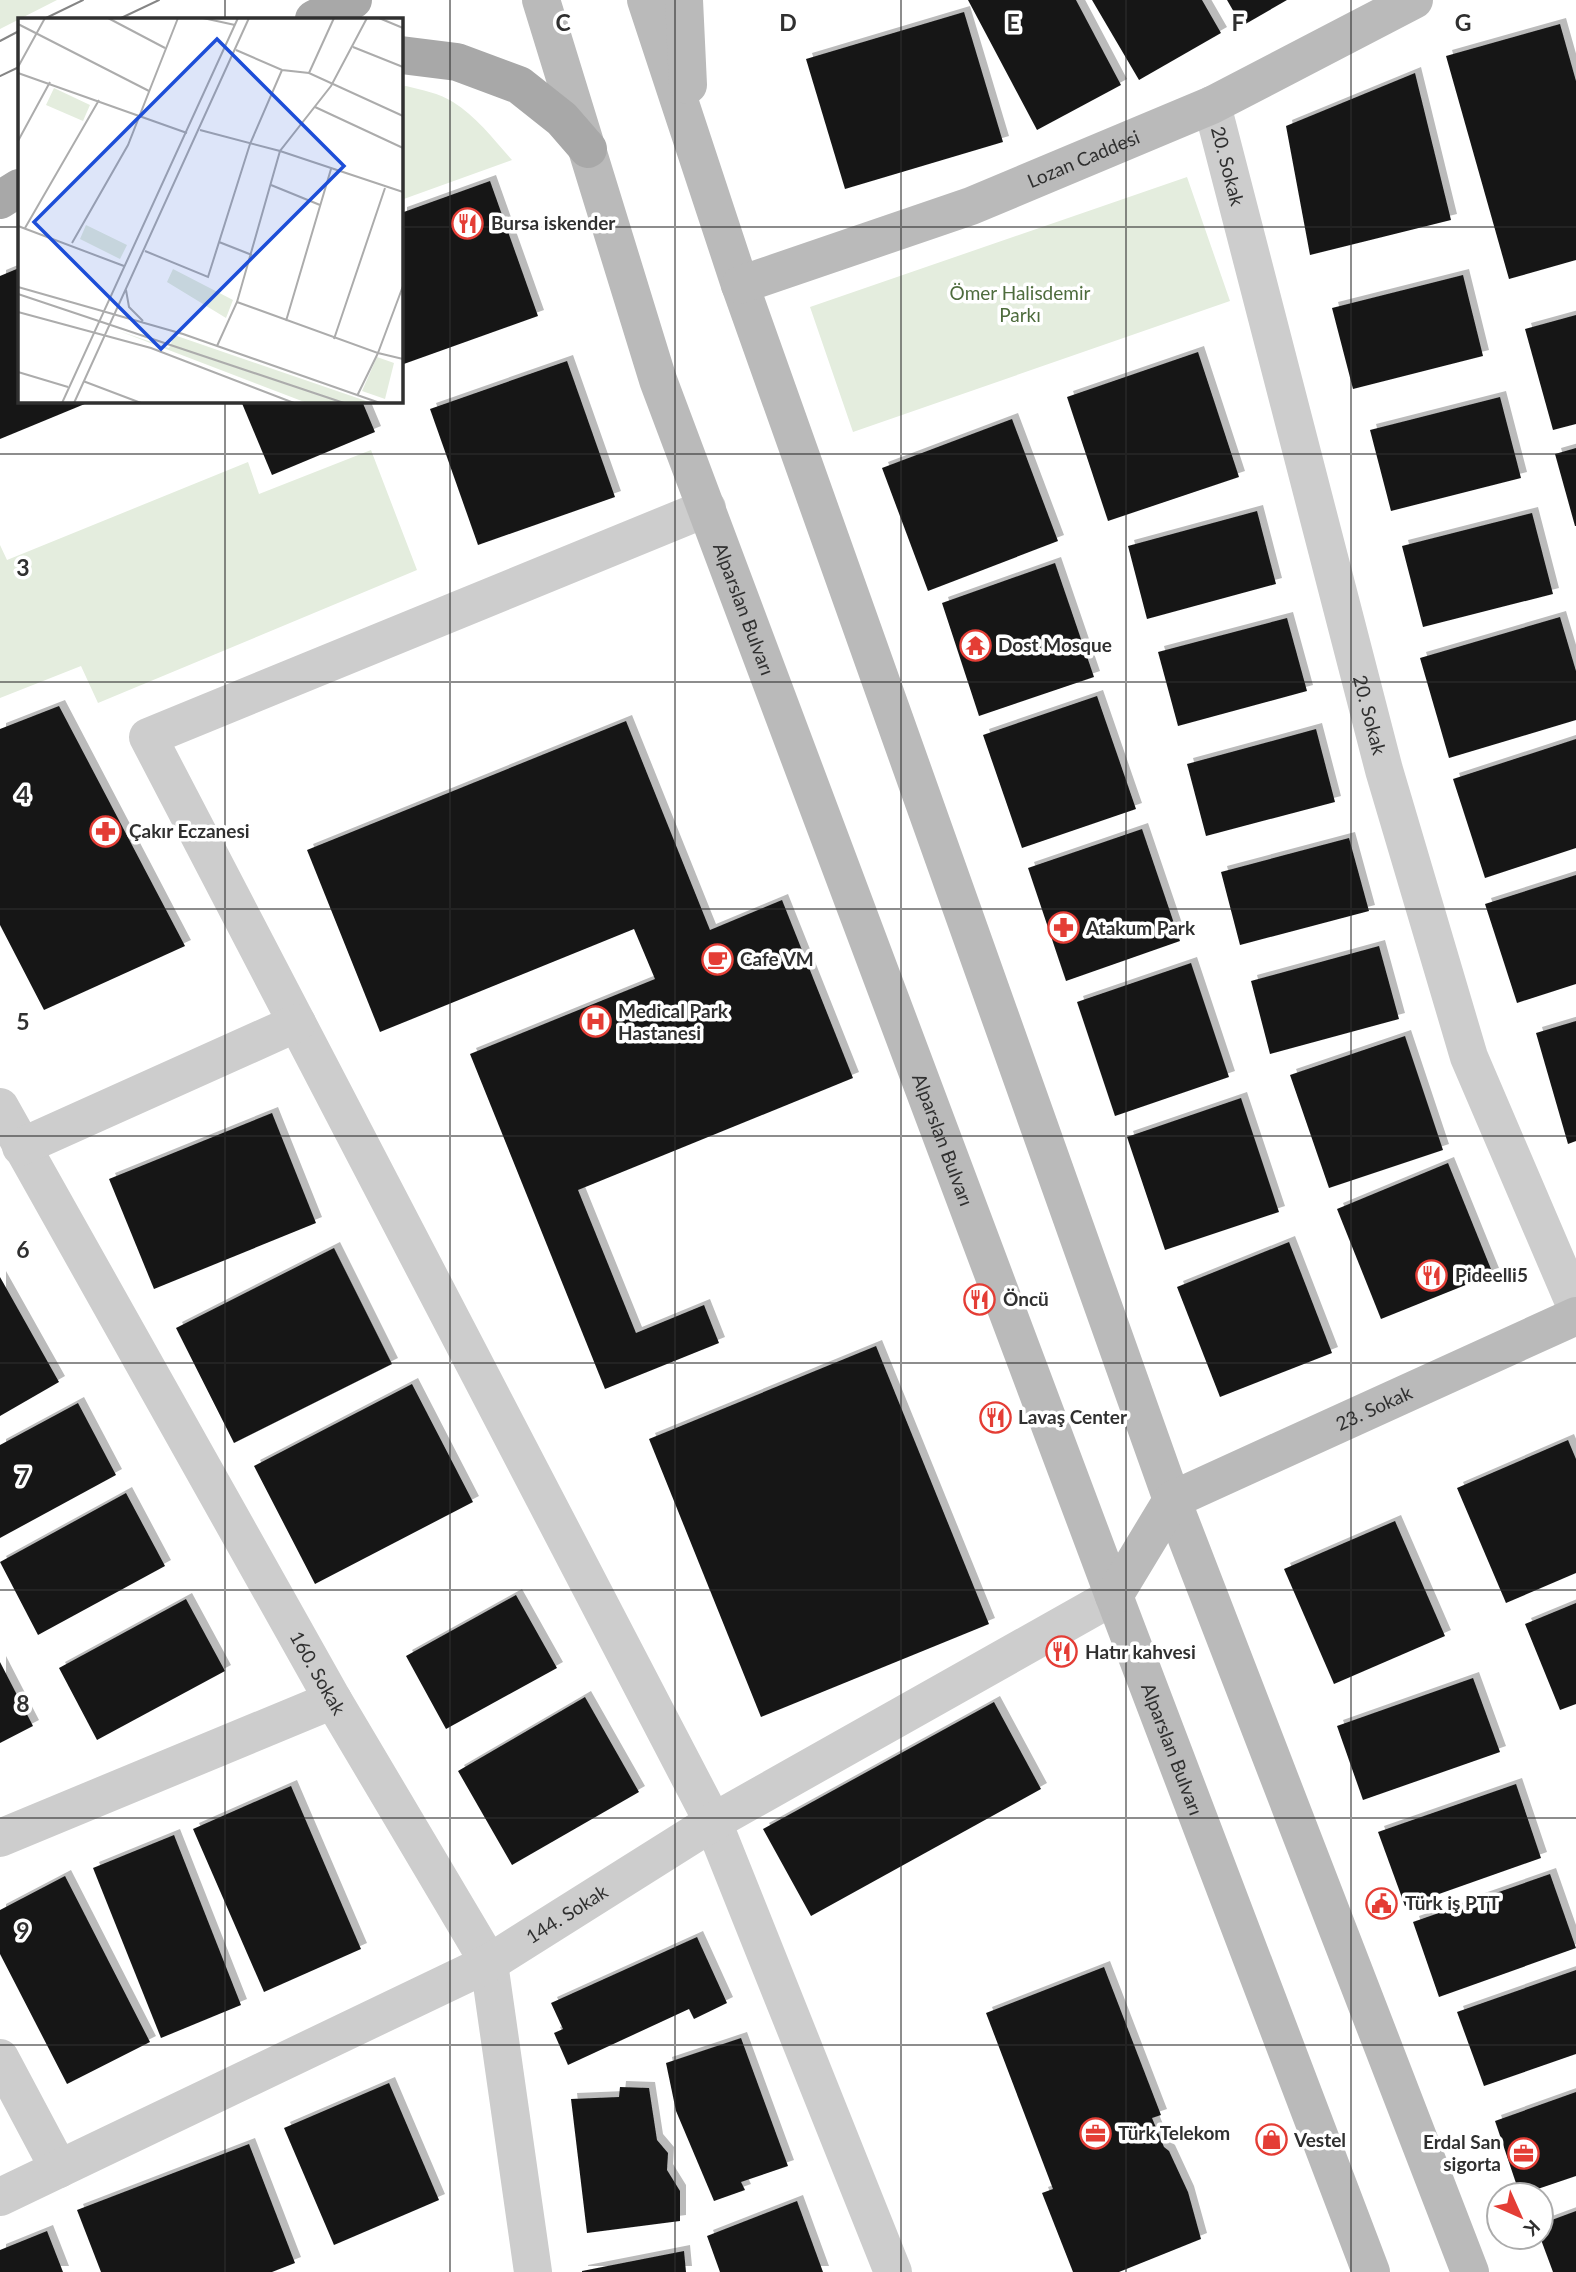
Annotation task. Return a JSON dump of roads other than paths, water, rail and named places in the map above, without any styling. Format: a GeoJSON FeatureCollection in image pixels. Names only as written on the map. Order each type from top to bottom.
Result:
{"type":"FeatureCollection","features":[{"type":"Feature","properties":{"kind":"main road"},"geometry":{"type":"LineString","coordinates":[[316,18],[353,0]]}},
{"type":"Feature","properties":{"kind":"main road","name":"Alparslan Bulvarı"},"geometry":{"type":"LineString","coordinates":[[541,0],[659,380],[1114,1596],[1371,2272]]}},
{"type":"Feature","properties":{"kind":"main road"},"geometry":{"type":"LineString","coordinates":[[646,0],[740,285],[1172,1500],[1470,2272]]}},
{"type":"Feature","properties":{"kind":"main road"},"geometry":{"type":"LineString","coordinates":[[684,0],[692,139]]}},
{"type":"Feature","properties":{"kind":"main road","name":"Lozan Caddesi"},"geometry":{"type":"LineString","coordinates":[[740,285],[971,206],[1212,105],[1414,0]]}},
{"type":"Feature","properties":{"kind":"main road"},"geometry":{"type":"LineString","coordinates":[[402,55],[457,62],[519,85],[562,119],[588,149]]}},
{"type":"Feature","properties":{"kind":"main road"},"geometry":{"type":"LineString","coordinates":[[0,200],[18,189]]}},
{"type":"Feature","properties":{"kind":"main road","name":"23. Sokak"},"geometry":{"type":"LineString","coordinates":[[1172,1500],[1576,1316]]}},
{"type":"Feature","properties":{"kind":"main road"},"geometry":{"type":"LineString","coordinates":[[1114,1596],[1172,1500]]}},
{"type":"Feature","properties":{"kind":"street","name":"20. Sokak"},"geometry":{"type":"LineString","coordinates":[[1212,105],[1384,770],[1469,1057],[1576,1307]]}},
{"type":"Feature","properties":{"kind":"street"},"geometry":{"type":"LineString","coordinates":[[707,508],[148,737],[713,1822],[893,2272]]}},
{"type":"Feature","properties":{"kind":"street"},"geometry":{"type":"LineString","coordinates":[[21,1147],[297,1023]]}},
{"type":"Feature","properties":{"kind":"street","name":"160. Sokak"},"geometry":{"type":"LineString","coordinates":[[0,1107],[333,1700],[489,1964],[533,2272]]}},
{"type":"Feature","properties":{"kind":"street","name":"144. Sokak"},"geometry":{"type":"LineString","coordinates":[[0,2197],[489,1964],[713,1822],[1114,1596]]}},
{"type":"Feature","properties":{"kind":"street"},"geometry":{"type":"LineString","coordinates":[[0,1838],[333,1700]]}},
{"type":"Feature","properties":{"kind":"street"},"geometry":{"type":"LineString","coordinates":[[0,2058],[59,2169]]}},
{"type":"Feature","properties":{"kind":"tram line"},"geometry":{"type":"LineString","coordinates":[[46,18],[83,0]]}},
{"type":"Feature","properties":{"kind":"tram line"},"geometry":{"type":"LineString","coordinates":[[121,18],[159,0]]}},
{"type":"Feature","properties":{"kind":"tram line"},"geometry":{"type":"LineString","coordinates":[[0,41],[18,32]]}},
{"type":"Feature","properties":{"kind":"tram line"},"geometry":{"type":"LineString","coordinates":[[0,76],[18,67]]}},
{"type":"Feature","properties":{"kind":"place","name":"Bursa iskender"},"geometry":{"type":"Point","coordinates":[468,223]}},
{"type":"Feature","properties":{"kind":"place","name":"Dost Mosque"},"geometry":{"type":"Point","coordinates":[975,645]}},
{"type":"Feature","properties":{"kind":"place","name":"Çakır Eczanesi"},"geometry":{"type":"Point","coordinates":[106,831]}},
{"type":"Feature","properties":{"kind":"place","name":"Atakum Park"},"geometry":{"type":"Point","coordinates":[1063,928]}},
{"type":"Feature","properties":{"kind":"place","name":"Cafe VM"},"geometry":{"type":"Point","coordinates":[717,959]}},
{"type":"Feature","properties":{"kind":"place","name":"Medical Park Hastanesi"},"geometry":{"type":"Point","coordinates":[595,1022]}},
{"type":"Feature","properties":{"kind":"place","name":"Pideelli5"},"geometry":{"type":"Point","coordinates":[1432,1275]}},
{"type":"Feature","properties":{"kind":"place","name":"Öncü"},"geometry":{"type":"Point","coordinates":[980,1299]}},
{"type":"Feature","properties":{"kind":"place","name":"Lavaş Center"},"geometry":{"type":"Point","coordinates":[995,1417]}},
{"type":"Feature","properties":{"kind":"place","name":"Hatır kahvesi"},"geometry":{"type":"Point","coordinates":[1062,1652]}},
{"type":"Feature","properties":{"kind":"place","name":"Türk iş PTT"},"geometry":{"type":"Point","coordinates":[1382,1903]}},
{"type":"Feature","properties":{"kind":"place","name":"Türk Telekom"},"geometry":{"type":"Point","coordinates":[1095,2133]}},
{"type":"Feature","properties":{"kind":"place","name":"Vestel"},"geometry":{"type":"Point","coordinates":[1271,2140]}},
{"type":"Feature","properties":{"kind":"place","name":"Erdal San sigorta"},"geometry":{"type":"Point","coordinates":[1524,2153]}},
{"type":"Feature","properties":{"kind":"park label","name":"Ömer Halisdemir Parkı"},"geometry":{"type":"Point","coordinates":[1020,304]}}]}
